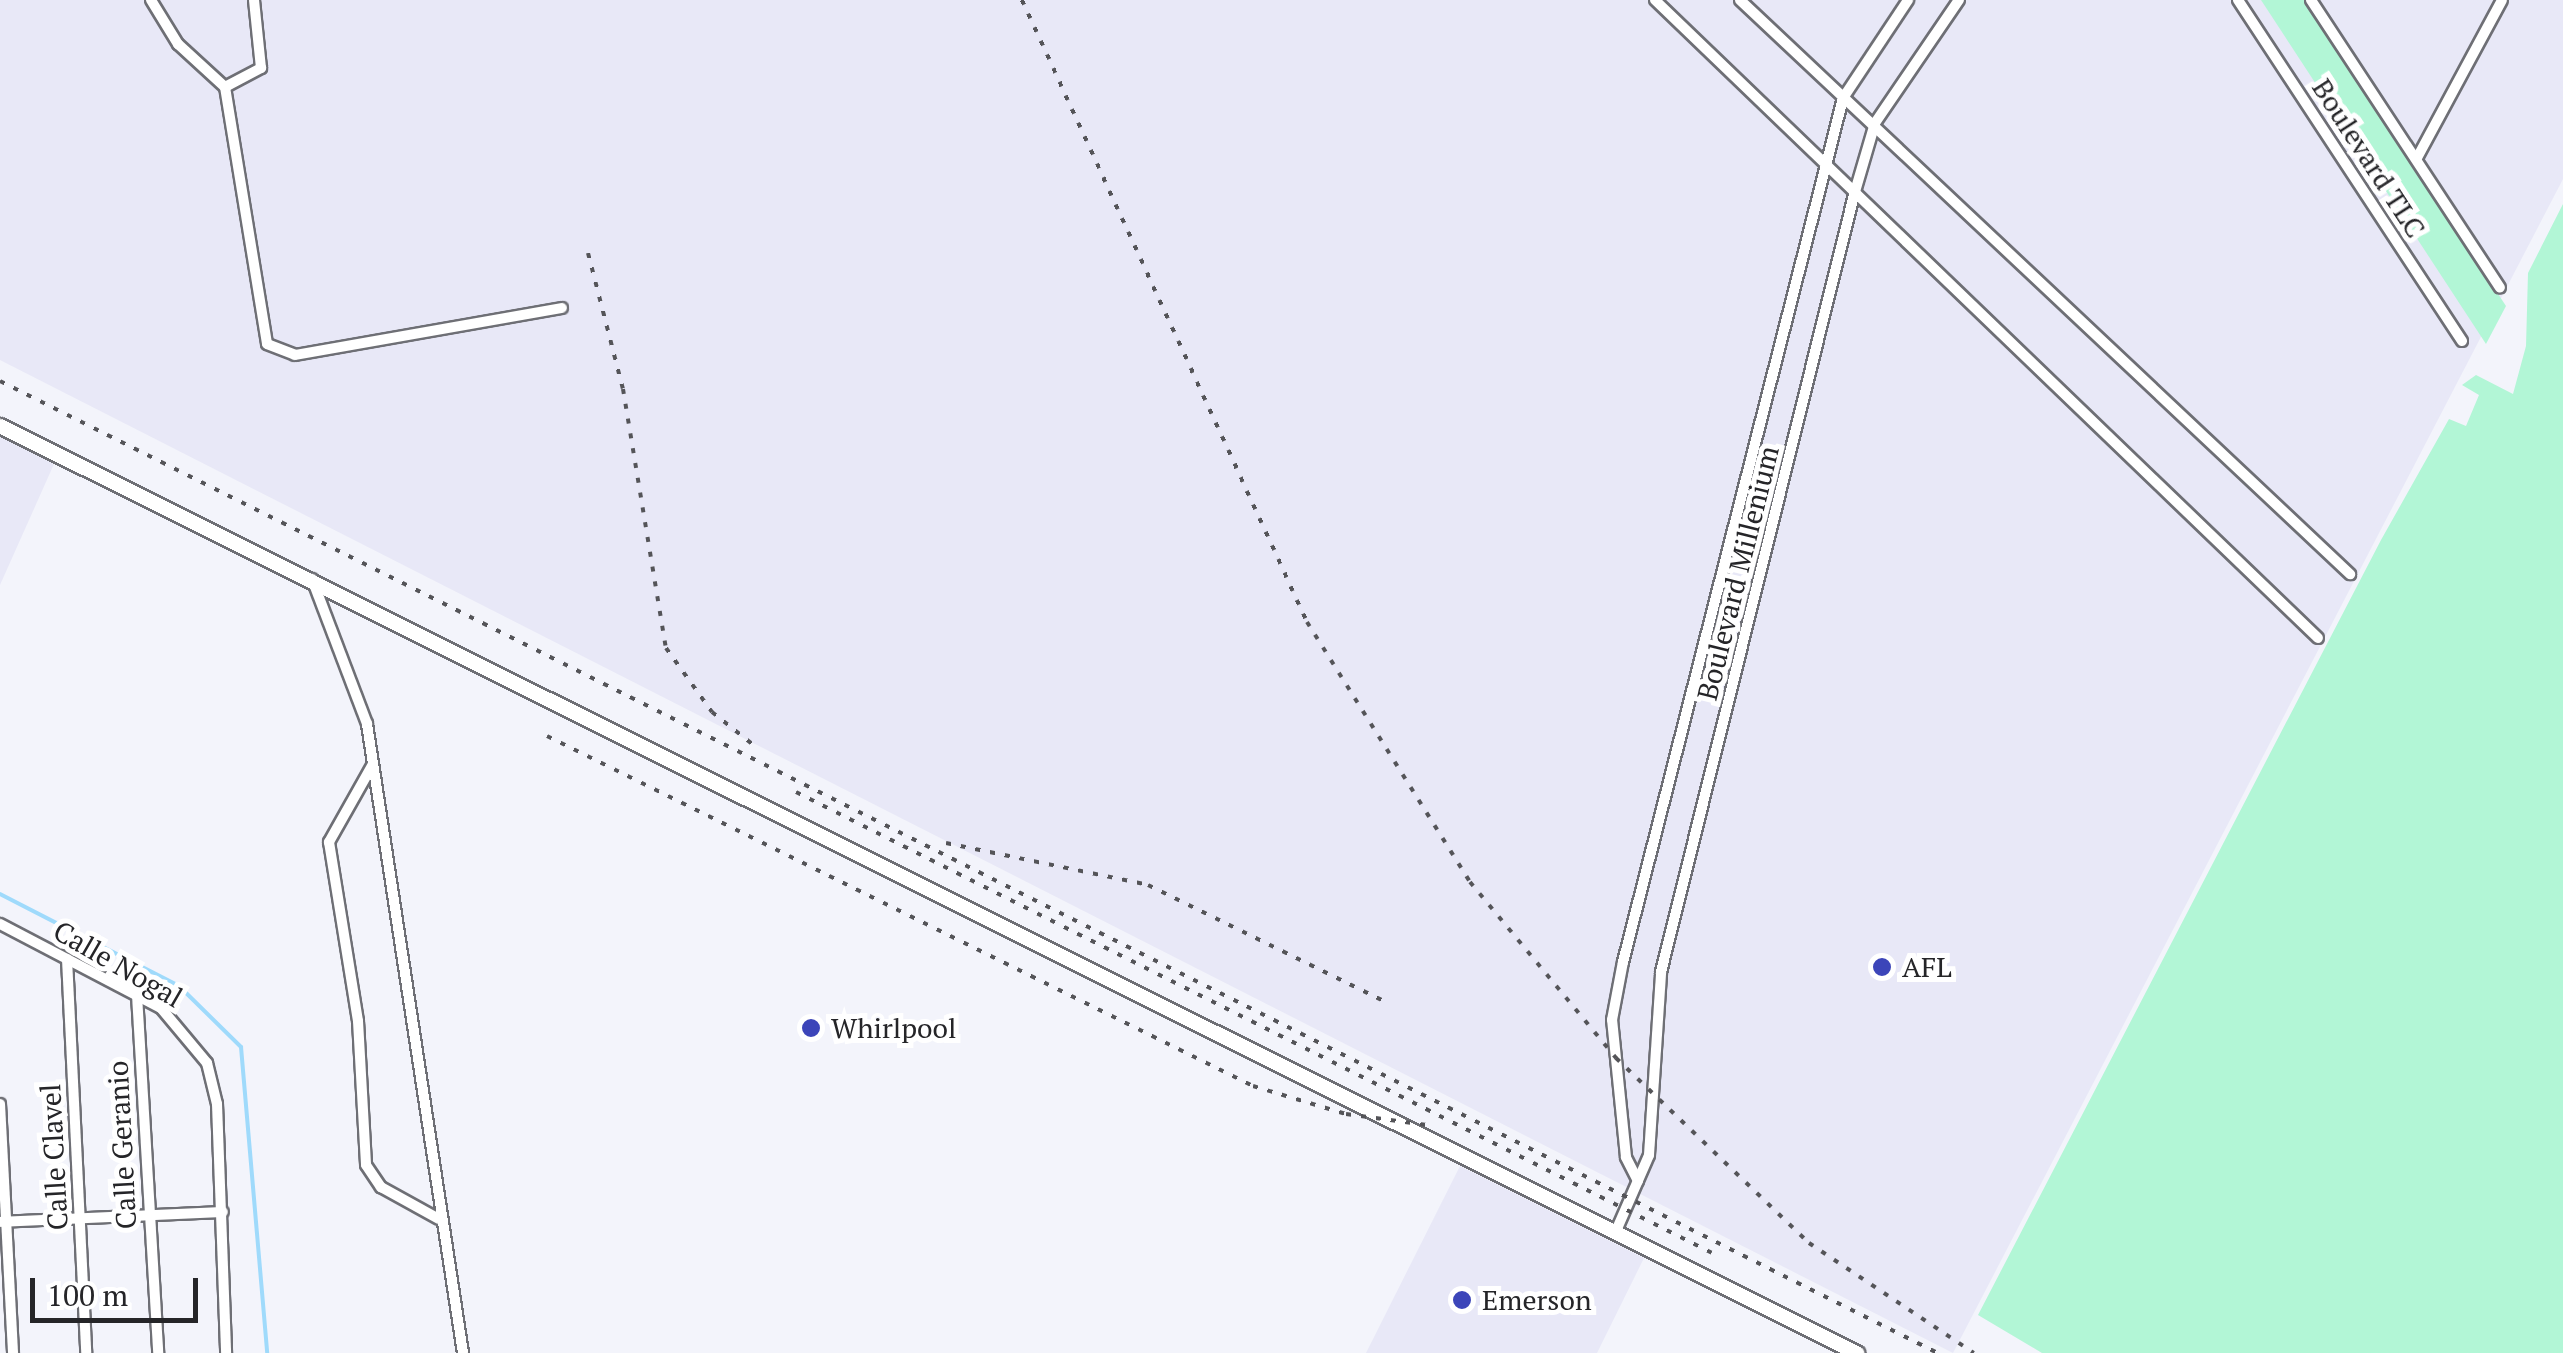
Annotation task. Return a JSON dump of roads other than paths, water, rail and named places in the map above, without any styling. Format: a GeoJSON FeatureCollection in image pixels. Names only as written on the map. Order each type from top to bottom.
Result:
{"type":"FeatureCollection","features":[{"type":"Feature","properties":{"kind":"street"},"geometry":{"type":"LineString","coordinates":[[152,0],[178,44],[231,86],[267,344],[296,354],[562,308]]}},
{"type":"Feature","properties":{"kind":"street"},"geometry":{"type":"LineString","coordinates":[[231,86],[254,77],[264,48],[254,0]]}},
{"type":"Feature","properties":{"kind":"street"},"geometry":{"type":"LineString","coordinates":[[1655,0],[1823,167],[2318,638]]}},
{"type":"Feature","properties":{"kind":"street"},"geometry":{"type":"LineString","coordinates":[[1740,0],[2350,574]]}},
{"type":"Feature","properties":{"kind":"street","name":"Boulevard Millenium"},"geometry":{"type":"LineString","coordinates":[[1638,1181],[1626,1157],[1614,1004],[1842,98],[1908,0]]}},
{"type":"Feature","properties":{"kind":"street","name":"Boulevard Millenium"},"geometry":{"type":"LineString","coordinates":[[1616,1231],[1650,1155],[1661,972],[1854,194],[1875,123],[1959,0]]}},
{"type":"Feature","properties":{"kind":"street","name":"Boulevard TLC"},"geometry":{"type":"LineString","coordinates":[[2238,0],[2462,341]]}},
{"type":"Feature","properties":{"kind":"street","name":"Boulevard TLC"},"geometry":{"type":"LineString","coordinates":[[2311,0],[2500,288]]}},
{"type":"Feature","properties":{"kind":"street"},"geometry":{"type":"LineString","coordinates":[[2418,158],[2502,0]]}},
{"type":"Feature","properties":{"kind":"street"},"geometry":{"type":"LineString","coordinates":[[0,426],[312,578],[1857,1353]]}},
{"type":"Feature","properties":{"kind":"street"},"geometry":{"type":"LineString","coordinates":[[312,578],[321,618],[362,697],[438,1220],[464,1353]]}},
{"type":"Feature","properties":{"kind":"street"},"geometry":{"type":"LineString","coordinates":[[373,764],[330,842],[359,1031],[366,1165],[381,1187],[438,1220]]}},
{"type":"Feature","properties":{"kind":"street","name":"Calle Nogal"},"geometry":{"type":"LineString","coordinates":[[0,924],[137,995],[183,1028],[207,1063],[223,1212],[226,1353]]}},
{"type":"Feature","properties":{"kind":"street","name":"Calle Clavel"},"geometry":{"type":"LineString","coordinates":[[67,959],[86,1353]]}},
{"type":"Feature","properties":{"kind":"street","name":"Calle Geranio"},"geometry":{"type":"LineString","coordinates":[[137,995],[158,1353]]}},
{"type":"Feature","properties":{"kind":"street"},"geometry":{"type":"LineString","coordinates":[[0,1104],[2,1222],[13,1353]]}},
{"type":"Feature","properties":{"kind":"street"},"geometry":{"type":"LineString","coordinates":[[2,1222],[223,1212]]}},
{"type":"Feature","properties":{"kind":"waterway"},"geometry":{"type":"LineString","coordinates":[[0,894],[179,986],[241,1047],[267,1353]]}},
{"type":"Feature","properties":{"kind":"railway"},"geometry":{"type":"LineString","coordinates":[[1022,0],[1307,622],[1470,882],[1616,1058],[1809,1243],[1974,1353]]}},
{"type":"Feature","properties":{"kind":"railway"},"geometry":{"type":"LineString","coordinates":[[588,253],[623,389],[666,648],[712,712],[756,747]]}},
{"type":"Feature","properties":{"kind":"railway"},"geometry":{"type":"LineString","coordinates":[[0,381],[1938,1353]]}},
{"type":"Feature","properties":{"kind":"railway"},"geometry":{"type":"LineString","coordinates":[[547,736],[1253,1086],[1346,1114],[1434,1126]]}},
{"type":"Feature","properties":{"kind":"railway"},"geometry":{"type":"LineString","coordinates":[[796,792],[1712,1253]]}},
{"type":"Feature","properties":{"kind":"railway"},"geometry":{"type":"LineString","coordinates":[[946,843],[1148,885],[1384,1001]]}},
{"type":"Feature","properties":{"kind":"place","name":"AFL"},"geometry":{"type":"Point","coordinates":[1882,967]}},
{"type":"Feature","properties":{"kind":"place","name":"Whirlpool"},"geometry":{"type":"Point","coordinates":[811,1028]}},
{"type":"Feature","properties":{"kind":"place","name":"Emerson"},"geometry":{"type":"Point","coordinates":[1462,1300]}}]}
